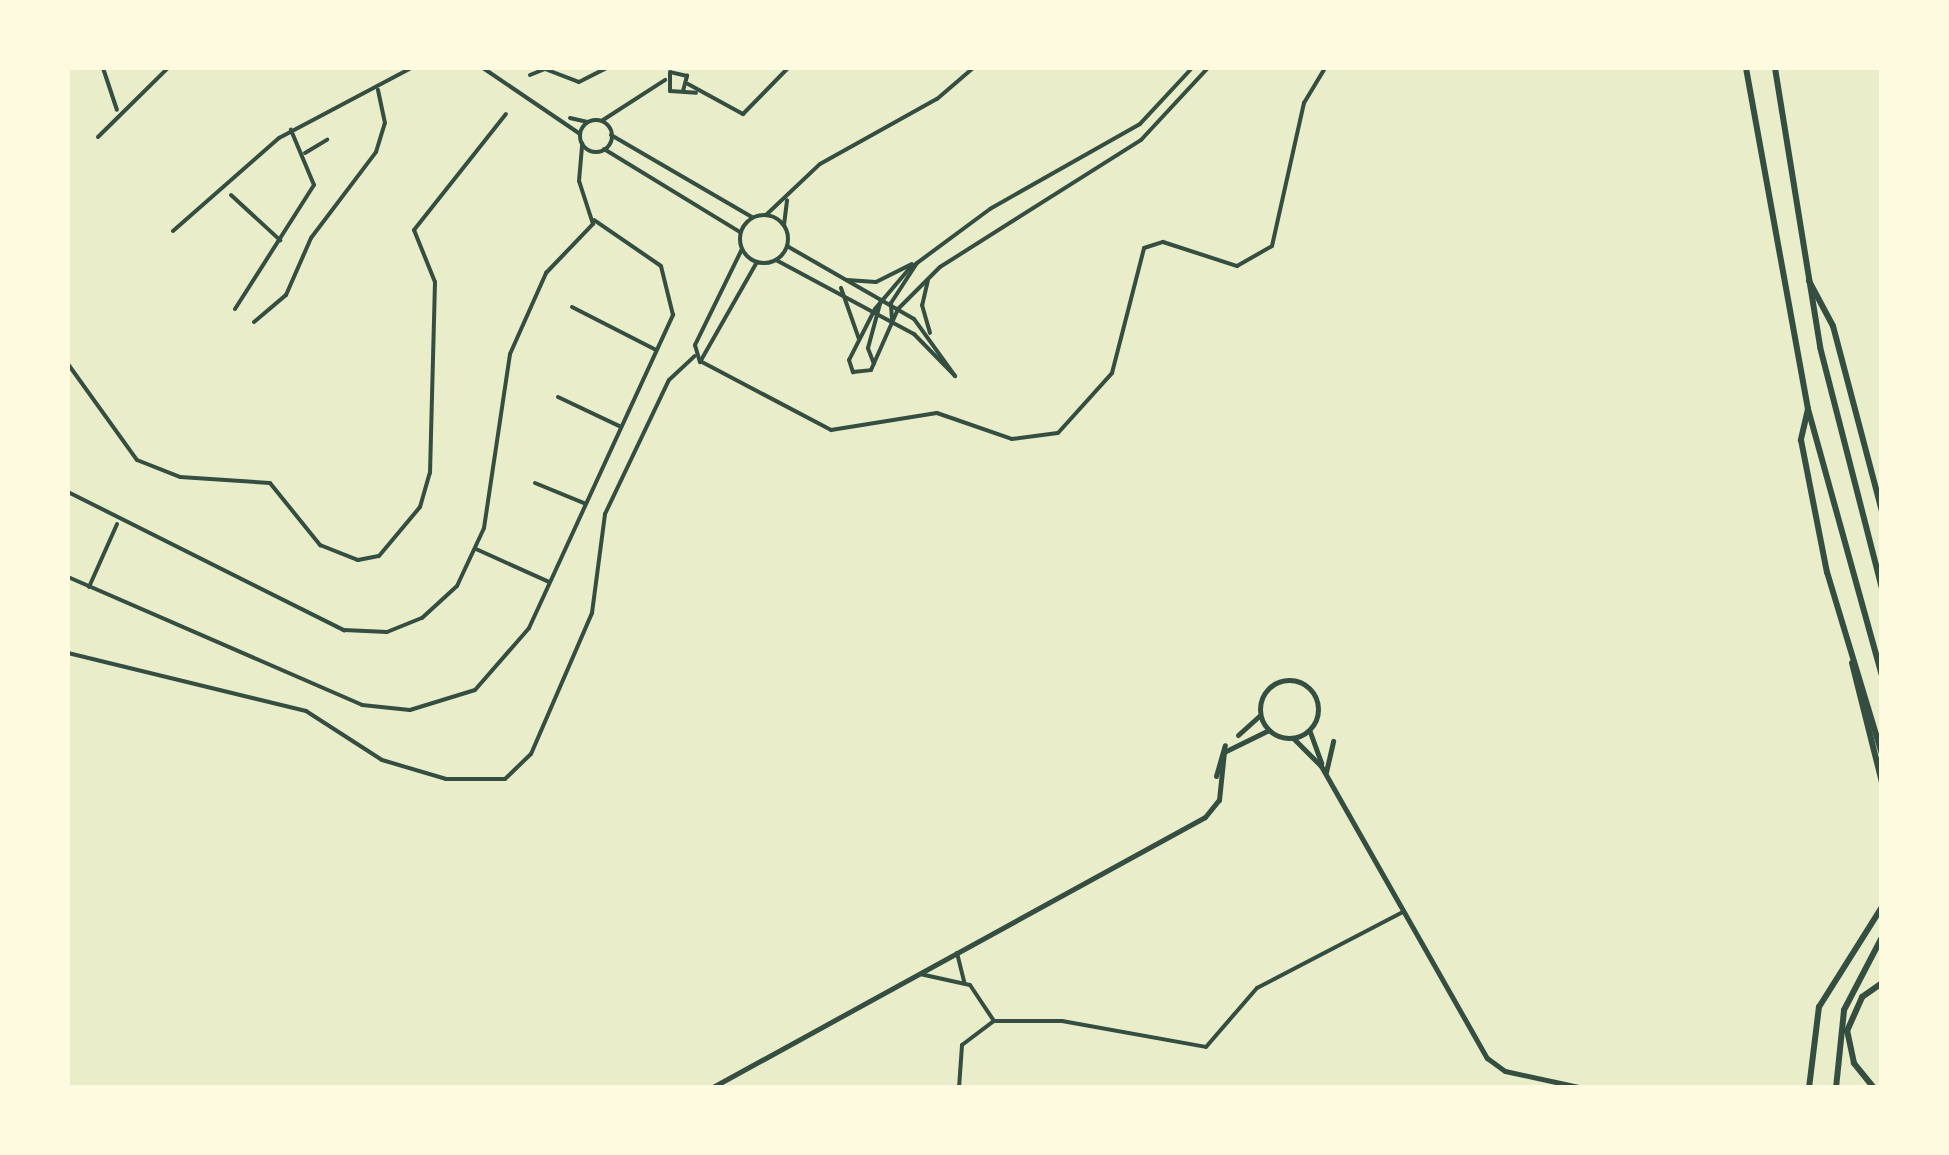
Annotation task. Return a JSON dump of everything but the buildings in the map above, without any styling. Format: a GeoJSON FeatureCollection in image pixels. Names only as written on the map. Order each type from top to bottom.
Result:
{"type":"FeatureCollection","features":[{"type":"Feature","properties":{"kind":"highway"},"geometry":{"type":"LineString","coordinates":[[1746,68],[1808,409],[1882,676]]}},
{"type":"Feature","properties":{"kind":"highway"},"geometry":{"type":"LineString","coordinates":[[1775,68],[1807,278],[1882,589]]}},
{"type":"Feature","properties":{"kind":"highway"},"geometry":{"type":"LineString","coordinates":[[1807,278],[1834,326],[1882,512]]}},
{"type":"Feature","properties":{"kind":"highway"},"geometry":{"type":"LineString","coordinates":[[1808,409],[1800,440],[1882,782]]}},
{"type":"Feature","properties":{"kind":"highway"},"geometry":{"type":"LineString","coordinates":[[1852,662],[1882,754]]}},
{"type":"Feature","properties":{"kind":"highway"},"geometry":{"type":"LineString","coordinates":[[1809,1088],[1819,1007],[1882,907]]}},
{"type":"Feature","properties":{"kind":"highway"},"geometry":{"type":"LineString","coordinates":[[1836,1088],[1844,1010],[1882,938]]}},
{"type":"Feature","properties":{"kind":"highway"},"geometry":{"type":"LineString","coordinates":[[1874,1088],[1854,1063],[1847,1031],[1862,997],[1882,983]]}},
{"type":"Feature","properties":{"kind":"main road"},"geometry":{"type":"LineString","coordinates":[[1201,818],[1215,800],[1221,750],[1260,714],[1269,689],[1297,682],[1318,703],[1311,728],[1321,766],[1491,1062],[1588,1088]]}},
{"type":"Feature","properties":{"kind":"main road"},"geometry":{"type":"LineString","coordinates":[[1260,714],[1268,730]]}},
{"type":"Feature","properties":{"kind":"main road"},"geometry":{"type":"LineString","coordinates":[[1294,738],[1311,728]]}},
{"type":"Feature","properties":{"kind":"main road"},"geometry":{"type":"LineString","coordinates":[[711,1088],[1201,818],[1219,800],[1224,752],[1268,730],[1294,738],[1321,766]]}},
{"type":"Feature","properties":{"kind":"main road"},"geometry":{"type":"LineString","coordinates":[[1326,775],[1334,742]]}},
{"type":"Feature","properties":{"kind":"street"},"geometry":{"type":"LineString","coordinates":[[103,68],[117,110]]}},
{"type":"Feature","properties":{"kind":"street"},"geometry":{"type":"LineString","coordinates":[[98,136],[117,110],[168,68]]}},
{"type":"Feature","properties":{"kind":"street"},"geometry":{"type":"LineString","coordinates":[[174,230],[290,130],[378,90],[411,68]]}},
{"type":"Feature","properties":{"kind":"street"},"geometry":{"type":"LineString","coordinates":[[68,577],[336,696],[410,710],[454,700],[493,676],[520,645],[674,308],[669,276],[594,220],[580,168],[580,134],[565,117],[482,68]]}},
{"type":"Feature","properties":{"kind":"street"},"geometry":{"type":"LineString","coordinates":[[530,75],[546,69],[579,82],[606,68]]}},
{"type":"Feature","properties":{"kind":"street"},"geometry":{"type":"LineString","coordinates":[[683,91],[688,84],[689,68]]}},
{"type":"Feature","properties":{"kind":"street"},"geometry":{"type":"LineString","coordinates":[[688,84],[700,94],[743,114],[788,68]]}},
{"type":"Feature","properties":{"kind":"street"},"geometry":{"type":"LineString","coordinates":[[68,653],[306,711],[382,760],[428,774],[505,779],[531,754],[592,613],[605,514],[669,380],[695,356],[742,249],[740,232],[752,217],[766,214],[787,200],[820,164],[937,99],[973,68]]}},
{"type":"Feature","properties":{"kind":"street"},"geometry":{"type":"LineString","coordinates":[[847,280],[876,282],[917,263],[1140,124],[1192,68]]}},
{"type":"Feature","properties":{"kind":"street"},"geometry":{"type":"LineString","coordinates":[[917,263],[875,309],[851,370],[866,374],[898,309],[930,276],[1010,216],[1142,140],[1208,68]]}},
{"type":"Feature","properties":{"kind":"street"},"geometry":{"type":"LineString","coordinates":[[695,356],[831,430],[937,413],[1012,439],[1058,433],[1112,373],[1144,248],[1166,243],[1237,266],[1272,246],[1304,103],[1324,68]]}},
{"type":"Feature","properties":{"kind":"street"},"geometry":{"type":"LineString","coordinates":[[565,117],[601,121],[651,94],[677,69],[687,76]]}},
{"type":"Feature","properties":{"kind":"street"},"geometry":{"type":"LineString","coordinates":[[665,80],[672,92]]}},
{"type":"Feature","properties":{"kind":"street"},"geometry":{"type":"LineString","coordinates":[[254,322],[286,295],[311,238],[376,152],[385,122],[378,90]]}},
{"type":"Feature","properties":{"kind":"street"},"geometry":{"type":"LineString","coordinates":[[651,94],[700,94]]}},
{"type":"Feature","properties":{"kind":"street"},"geometry":{"type":"LineString","coordinates":[[604,149],[618,111]]}},
{"type":"Feature","properties":{"kind":"street"},"geometry":{"type":"LineString","coordinates":[[68,364],[137,460],[180,477],[270,483],[320,545],[358,560],[378,556],[420,508],[430,472],[435,282],[414,230],[506,114]]}},
{"type":"Feature","properties":{"kind":"street"},"geometry":{"type":"LineString","coordinates":[[601,121],[611,132],[752,217]]}},
{"type":"Feature","properties":{"kind":"street"},"geometry":{"type":"LineString","coordinates":[[580,134],[588,122]]}},
{"type":"Feature","properties":{"kind":"street"},"geometry":{"type":"LineString","coordinates":[[236,308],[314,186],[306,153],[290,130]]}},
{"type":"Feature","properties":{"kind":"street"},"geometry":{"type":"LineString","coordinates":[[306,153],[327,140]]}},
{"type":"Feature","properties":{"kind":"street"},"geometry":{"type":"LineString","coordinates":[[582,143],[593,151]]}},
{"type":"Feature","properties":{"kind":"street"},"geometry":{"type":"LineString","coordinates":[[580,168],[593,151],[604,149],[740,232]]}},
{"type":"Feature","properties":{"kind":"street"},"geometry":{"type":"LineString","coordinates":[[231,195],[280,240]]}},
{"type":"Feature","properties":{"kind":"street"},"geometry":{"type":"LineString","coordinates":[[776,260],[787,246],[787,200]]}},
{"type":"Feature","properties":{"kind":"street"},"geometry":{"type":"LineString","coordinates":[[766,214],[784,225]]}},
{"type":"Feature","properties":{"kind":"street"},"geometry":{"type":"LineString","coordinates":[[68,492],[117,524],[214,558],[331,626],[365,633],[407,626],[437,608],[476,549],[492,500],[505,365],[546,274],[594,220]]}},
{"type":"Feature","properties":{"kind":"street"},"geometry":{"type":"LineString","coordinates":[[742,249],[757,262],[776,260],[842,288],[892,319],[952,377],[956,368],[930,333],[898,309],[787,246]]}},
{"type":"Feature","properties":{"kind":"street"},"geometry":{"type":"LineString","coordinates":[[702,362],[757,262]]}},
{"type":"Feature","properties":{"kind":"street"},"geometry":{"type":"LineString","coordinates":[[892,319],[890,305],[917,263]]}},
{"type":"Feature","properties":{"kind":"street"},"geometry":{"type":"LineString","coordinates":[[930,276],[922,304],[930,333]]}},
{"type":"Feature","properties":{"kind":"street"},"geometry":{"type":"LineString","coordinates":[[842,288],[859,342]]}},
{"type":"Feature","properties":{"kind":"street"},"geometry":{"type":"LineString","coordinates":[[874,364],[868,348],[884,314],[881,300]]}},
{"type":"Feature","properties":{"kind":"street"},"geometry":{"type":"LineString","coordinates":[[572,307],[656,350]]}},
{"type":"Feature","properties":{"kind":"street"},"geometry":{"type":"LineString","coordinates":[[558,397],[619,426]]}},
{"type":"Feature","properties":{"kind":"street"},"geometry":{"type":"LineString","coordinates":[[535,483],[584,503]]}},
{"type":"Feature","properties":{"kind":"street"},"geometry":{"type":"LineString","coordinates":[[89,586],[117,524]]}},
{"type":"Feature","properties":{"kind":"street"},"geometry":{"type":"LineString","coordinates":[[476,549],[549,582]]}},
{"type":"Feature","properties":{"kind":"street"},"geometry":{"type":"LineString","coordinates":[[959,1088],[962,1046],[994,1021],[1062,1021],[1197,1049],[1221,1036],[1258,988],[1403,912]]}},
{"type":"Feature","properties":{"kind":"street"},"geometry":{"type":"LineString","coordinates":[[957,953],[964,982],[994,1021]]}},
{"type":"Feature","properties":{"kind":"street"},"geometry":{"type":"LineString","coordinates":[[918,974],[964,982]]}}]}
